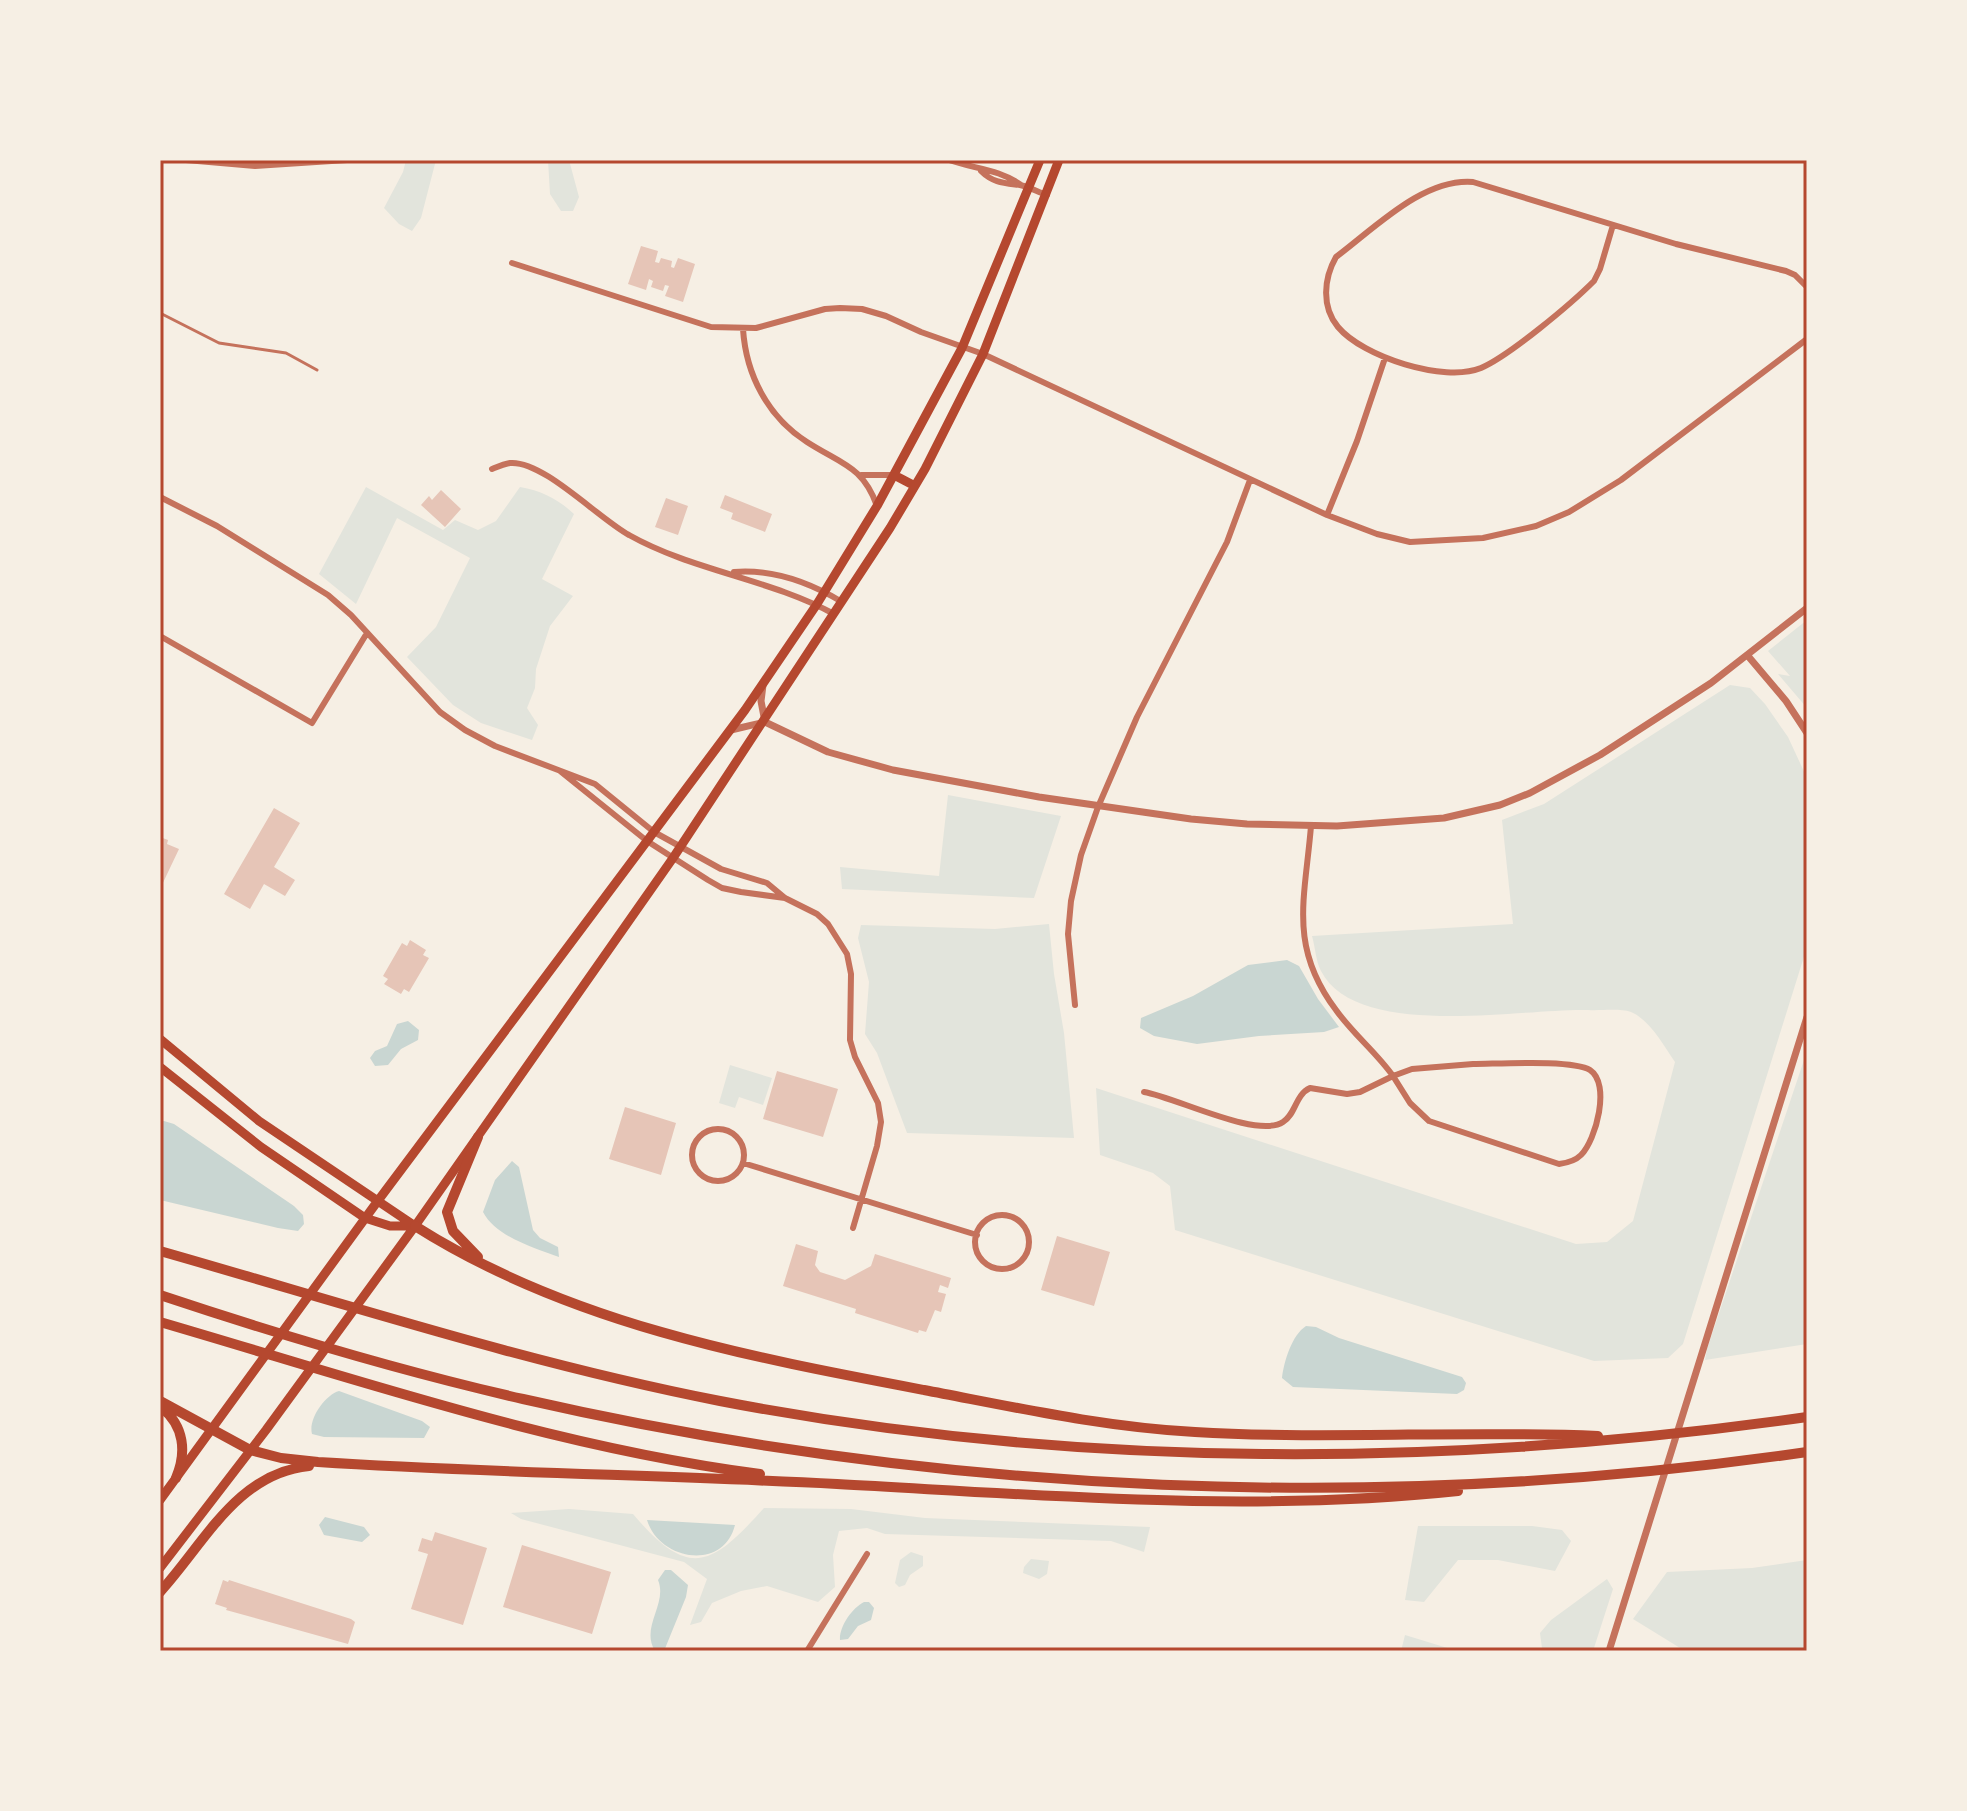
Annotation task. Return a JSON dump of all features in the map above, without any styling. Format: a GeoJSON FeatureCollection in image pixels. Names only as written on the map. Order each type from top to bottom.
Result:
{"type":"FeatureCollection","features":[{"type":"Feature","properties":{"kind":"highway"},"geometry":{"type":"LineString","coordinates":[[478,1137],[447,1216],[453,1231],[485,1264]]}},
{"type":"Feature","properties":{"kind":"highway"},"geometry":{"type":"LineString","coordinates":[[415,1226],[485,1264],[593,1309],[713,1348],[1073,1418],[1157,1429],[1266,1435],[1524,1432],[1636,1437]]}},
{"type":"Feature","properties":{"kind":"highway"},"geometry":{"type":"LineString","coordinates":[[160,1251],[541,1361],[684,1394],[829,1420],[975,1438],[1121,1448],[1305,1454],[1489,1448],[1719,1429],[1807,1417]]}},
{"type":"Feature","properties":{"kind":"highway"},"geometry":{"type":"LineString","coordinates":[[160,1295],[354,1356],[488,1391],[632,1422],[778,1448],[924,1467],[1059,1479],[1231,1487],[1403,1487],[1625,1474],[1807,1452]]}},
{"type":"Feature","properties":{"kind":"highway"},"geometry":{"type":"LineString","coordinates":[[160,1322],[474,1416],[627,1453],[842,1484]]}},
{"type":"Feature","properties":{"kind":"highway"},"geometry":{"type":"LineString","coordinates":[[160,1404],[250,1450],[287,1459],[363,1464],[842,1484],[995,1494],[1278,1501],[1404,1496],[1551,1479]]}},
{"type":"Feature","properties":{"kind":"highway"},"geometry":{"type":"LineString","coordinates":[[160,1404],[174,1419],[181,1435],[182,1457],[176,1478]]}},
{"type":"Feature","properties":{"kind":"highway"},"geometry":{"type":"LineString","coordinates":[[160,1592],[232,1504],[261,1481],[303,1466],[363,1464]]}},
{"type":"Feature","properties":{"kind":"main road"},"geometry":{"type":"LineString","coordinates":[[160,1500],[365,1218],[731,730],[817,604],[877,506],[962,348],[1025,187],[1040,160]]}},
{"type":"Feature","properties":{"kind":"main road"},"geometry":{"type":"LineString","coordinates":[[160,1568],[478,1137],[673,858],[842,602],[915,486],[983,354],[1059,160]]}},
{"type":"Feature","properties":{"kind":"main road"},"geometry":{"type":"LineString","coordinates":[[894,475],[915,486]]}},
{"type":"Feature","properties":{"kind":"main road"},"geometry":{"type":"LineString","coordinates":[[160,1039],[244,1110],[415,1226]]}},
{"type":"Feature","properties":{"kind":"main road"},"geometry":{"type":"LineString","coordinates":[[160,1067],[252,1140],[365,1218],[390,1226],[415,1226]]}},
{"type":"Feature","properties":{"kind":"street"},"geometry":{"type":"LineString","coordinates":[[186,160],[255,166],[347,160]]}},
{"type":"Feature","properties":{"kind":"street"},"geometry":{"type":"LineString","coordinates":[[949,160],[981,171],[991,169],[1047,195]]}},
{"type":"Feature","properties":{"kind":"street"},"geometry":{"type":"LineString","coordinates":[[1613,225],[1594,281],[1506,352],[1481,368],[1456,373],[1385,358],[1338,327],[1329,310],[1326,294],[1336,257],[1419,195],[1439,185],[1462,181],[1473,182],[1676,244],[1786,271],[1807,287]]}},
{"type":"Feature","properties":{"kind":"street"},"geometry":{"type":"LineString","coordinates":[[512,263],[711,327],[743,329],[769,325],[825,309],[859,309],[886,316],[983,354],[1327,515],[1396,540],[1429,543],[1509,534],[1554,520],[1621,480],[1807,339]]}},
{"type":"Feature","properties":{"kind":"street"},"geometry":{"type":"LineString","coordinates":[[743,329],[748,363],[755,382],[772,410],[798,436],[861,475],[870,485],[877,506]]}},
{"type":"Feature","properties":{"kind":"street"},"geometry":{"type":"LineString","coordinates":[[1327,515],[1357,441],[1385,358]]}},
{"type":"Feature","properties":{"kind":"street"},"geometry":{"type":"LineString","coordinates":[[492,469],[510,463],[532,469],[566,488],[613,526],[646,544],[678,558],[731,572],[817,604],[834,614]]}},
{"type":"Feature","properties":{"kind":"street"},"geometry":{"type":"LineString","coordinates":[[861,475],[894,475]]}},
{"type":"Feature","properties":{"kind":"street"},"geometry":{"type":"LineString","coordinates":[[1075,1005],[1069,957],[1069,921],[1081,855],[1137,717],[1227,542],[1250,480]]}},
{"type":"Feature","properties":{"kind":"street"},"geometry":{"type":"LineString","coordinates":[[160,497],[217,526],[312,583],[351,615],[440,712],[458,725],[495,746],[595,784],[654,832],[732,874],[767,883],[785,898],[817,914],[828,924],[847,954],[851,974],[850,1040],[878,1103],[881,1122],[853,1228]]}},
{"type":"Feature","properties":{"kind":"street"},"geometry":{"type":"LineString","coordinates":[[731,572],[757,570],[782,576],[842,602]]}},
{"type":"Feature","properties":{"kind":"street"},"geometry":{"type":"LineString","coordinates":[[731,730],[765,722],[828,752],[893,770],[1098,807],[1247,824],[1311,826],[1444,818],[1500,805],[1530,793],[1600,755],[1748,656],[1807,608]]}},
{"type":"Feature","properties":{"kind":"street"},"geometry":{"type":"LineString","coordinates":[[160,636],[312,723],[367,633]]}},
{"type":"Feature","properties":{"kind":"street"},"geometry":{"type":"LineString","coordinates":[[1748,656],[1786,701],[1807,733]]}},
{"type":"Feature","properties":{"kind":"street"},"geometry":{"type":"LineString","coordinates":[[763,683],[761,701],[765,722]]}},
{"type":"Feature","properties":{"kind":"street"},"geometry":{"type":"LineString","coordinates":[[554,767],[647,841],[722,888],[785,898]]}},
{"type":"Feature","properties":{"kind":"street"},"geometry":{"type":"LineString","coordinates":[[1144,1092],[1225,1118],[1265,1125],[1286,1120],[1300,1095],[1310,1088],[1347,1094],[1360,1092],[1393,1076],[1412,1069],[1433,1066],[1576,1065],[1596,1075],[1601,1089],[1601,1102],[1588,1146],[1574,1160],[1559,1164],[1429,1121],[1410,1103],[1393,1076],[1381,1059],[1336,1011],[1307,956],[1302,927],[1311,826]]}},
{"type":"Feature","properties":{"kind":"street"},"geometry":{"type":"LineString","coordinates":[[1609,1651],[1807,1017]]}},
{"type":"Feature","properties":{"kind":"street"},"geometry":{"type":"LineString","coordinates":[[721,1128],[735,1134],[741,1142],[743,1163],[729,1178],[710,1180],[696,1170],[692,1147],[705,1131],[721,1128]]}},
{"type":"Feature","properties":{"kind":"street"},"geometry":{"type":"LineString","coordinates":[[743,1163],[977,1235]]}},
{"type":"Feature","properties":{"kind":"street"},"geometry":{"type":"LineString","coordinates":[[1009,1216],[1027,1231],[1028,1251],[1013,1267],[995,1268],[979,1256],[977,1235],[982,1224],[990,1219],[1009,1216]]}},
{"type":"Feature","properties":{"kind":"street"},"geometry":{"type":"LineString","coordinates":[[807,1651],[867,1554]]}},
{"type":"Feature","properties":{"kind":"lane"},"geometry":{"type":"LineString","coordinates":[[160,313],[219,343],[286,353],[317,370]]}},
{"type":"Feature","properties":{"kind":"shaded area"},"geometry":{"type":"Polygon","coordinates":[[[406,160],[436,160],[421,218],[412,231],[399,224],[384,208],[406,160]]]}},
{"type":"Feature","properties":{"kind":"shaded area"},"geometry":{"type":"Polygon","coordinates":[[[548,160],[569,160],[579,197],[573,211],[561,211],[550,194],[548,160]]]}},
{"type":"Feature","properties":{"kind":"shaded area"},"geometry":{"type":"Polygon","coordinates":[[[366,487],[443,530],[455,520],[478,530],[496,521],[520,487],[549,496],[574,514],[542,579],[573,596],[550,626],[536,669],[535,688],[527,708],[538,725],[532,740],[481,723],[453,705],[407,657],[436,627],[470,558],[397,518],[356,604],[319,574],[366,487]]]}},
{"type":"Feature","properties":{"kind":"shaded area"},"geometry":{"type":"Polygon","coordinates":[[[1807,620],[1807,708],[1778,674],[1790,676],[1768,651],[1807,620]]]}},
{"type":"Feature","properties":{"kind":"shaded area"},"geometry":{"type":"Polygon","coordinates":[[[1730,685],[1750,688],[1765,704],[1788,737],[1807,778],[1807,947],[1683,1344],[1668,1358],[1594,1361],[1175,1230],[1170,1186],[1153,1173],[1100,1155],[1096,1088],[1576,1244],[1607,1242],[1633,1221],[1675,1062],[1650,1027],[1638,1016],[1621,1010],[1443,1016],[1404,1014],[1369,1006],[1340,993],[1321,971],[1312,936],[1513,924],[1502,820],[1544,804],[1730,685]]]}},
{"type":"Feature","properties":{"kind":"shaded area"},"geometry":{"type":"Polygon","coordinates":[[[948,795],[1061,816],[1034,898],[842,889],[840,867],[939,876],[948,795]]]}},
{"type":"Feature","properties":{"kind":"shaded area"},"geometry":{"type":"Polygon","coordinates":[[[1049,924],[1074,1138],[907,1133],[877,1053],[865,1034],[869,982],[858,938],[861,925],[995,929],[1049,924]]]}},
{"type":"Feature","properties":{"kind":"shaded area"},"geometry":{"type":"Polygon","coordinates":[[[1287,960],[1299,966],[1339,1027],[1324,1032],[1197,1044],[1154,1036],[1140,1028],[1141,1018],[1193,996],[1248,965],[1287,960]]]}},
{"type":"Feature","properties":{"kind":"shaded area"},"geometry":{"type":"Polygon","coordinates":[[[408,1021],[419,1030],[418,1040],[401,1049],[388,1065],[375,1066],[370,1058],[375,1051],[387,1046],[397,1024],[408,1021]]]}},
{"type":"Feature","properties":{"kind":"shaded area"},"geometry":{"type":"Polygon","coordinates":[[[1807,1051],[1807,1344],[1705,1360],[1707,1349],[1807,1051]]]}},
{"type":"Feature","properties":{"kind":"shaded area"},"geometry":{"type":"Polygon","coordinates":[[[730,1065],[772,1078],[763,1105],[739,1097],[735,1108],[719,1103],[730,1065]]]}},
{"type":"Feature","properties":{"kind":"shaded area"},"geometry":{"type":"Polygon","coordinates":[[[160,1122],[174,1124],[294,1206],[303,1215],[304,1224],[298,1231],[278,1228],[160,1200],[160,1122]]]}},
{"type":"Feature","properties":{"kind":"shaded area"},"geometry":{"type":"Polygon","coordinates":[[[512,1161],[519,1167],[533,1230],[540,1238],[558,1247],[559,1257],[506,1235],[483,1212],[495,1180],[512,1161]]]}},
{"type":"Feature","properties":{"kind":"shaded area"},"geometry":{"type":"Polygon","coordinates":[[[1306,1326],[1462,1377],[1466,1383],[1464,1390],[1457,1394],[1293,1387],[1282,1378],[1283,1371],[1293,1342],[1306,1326]]]}},
{"type":"Feature","properties":{"kind":"shaded area"},"geometry":{"type":"Polygon","coordinates":[[[339,1391],[422,1421],[430,1427],[424,1438],[324,1437],[312,1434],[311,1428],[319,1408],[328,1397],[339,1391]]]}},
{"type":"Feature","properties":{"kind":"shaded area"},"geometry":{"type":"Polygon","coordinates":[[[764,1508],[851,1509],[925,1518],[1150,1527],[1144,1552],[1111,1541],[885,1534],[867,1528],[839,1531],[833,1555],[835,1587],[818,1602],[767,1586],[741,1591],[712,1603],[701,1622],[690,1625],[707,1579],[684,1562],[521,1519],[511,1513],[569,1509],[633,1514],[670,1549],[685,1557],[700,1558],[729,1543],[764,1508]]]}},
{"type":"Feature","properties":{"kind":"shaded area"},"geometry":{"type":"Polygon","coordinates":[[[325,1517],[364,1527],[370,1535],[362,1542],[324,1535],[319,1525],[325,1517]]]}},
{"type":"Feature","properties":{"kind":"shaded area"},"geometry":{"type":"Polygon","coordinates":[[[647,1520],[735,1525],[728,1540],[718,1550],[705,1555],[691,1555],[677,1552],[664,1544],[647,1520]]]}},
{"type":"Feature","properties":{"kind":"shaded area"},"geometry":{"type":"Polygon","coordinates":[[[1418,1526],[1532,1526],[1562,1530],[1571,1541],[1555,1571],[1498,1560],[1458,1560],[1424,1602],[1405,1600],[1418,1526]]]}},
{"type":"Feature","properties":{"kind":"shaded area"},"geometry":{"type":"Polygon","coordinates":[[[911,1552],[923,1556],[923,1566],[910,1575],[905,1585],[899,1587],[895,1583],[900,1560],[911,1552]]]}},
{"type":"Feature","properties":{"kind":"shaded area"},"geometry":{"type":"Polygon","coordinates":[[[1031,1559],[1049,1561],[1047,1574],[1039,1579],[1023,1573],[1031,1559]]]}},
{"type":"Feature","properties":{"kind":"shaded area"},"geometry":{"type":"Polygon","coordinates":[[[1807,1560],[1807,1651],[1685,1651],[1633,1619],[1667,1572],[1752,1568],[1807,1560]]]}},
{"type":"Feature","properties":{"kind":"shaded area"},"geometry":{"type":"Polygon","coordinates":[[[665,1570],[671,1570],[688,1585],[664,1651],[655,1651],[651,1642],[652,1624],[660,1598],[658,1580],[665,1570]]]}},
{"type":"Feature","properties":{"kind":"shaded area"},"geometry":{"type":"Polygon","coordinates":[[[1607,1579],[1613,1589],[1593,1651],[1549,1651],[1542,1648],[1540,1633],[1551,1620],[1607,1579]]]}},
{"type":"Feature","properties":{"kind":"shaded area"},"geometry":{"type":"Polygon","coordinates":[[[864,1602],[869,1602],[874,1608],[871,1620],[858,1626],[848,1639],[840,1640],[847,1618],[864,1602]]]}},
{"type":"Feature","properties":{"kind":"shaded area"},"geometry":{"type":"Polygon","coordinates":[[[1405,1635],[1454,1650],[1401,1651],[1405,1635]]]}},
{"type":"Feature","properties":{"kind":"building"},"geometry":{"type":"Polygon","coordinates":[[[641,246],[658,251],[655,262],[659,263],[661,258],[672,261],[671,267],[674,268],[678,258],[695,264],[683,302],[665,296],[669,286],[665,285],[663,291],[651,287],[653,281],[649,279],[646,290],[628,284],[641,246]]]}},
{"type":"Feature","properties":{"kind":"building"},"geometry":{"type":"Polygon","coordinates":[[[441,490],[461,509],[445,527],[421,505],[429,496],[432,500],[441,490]]]}},
{"type":"Feature","properties":{"kind":"building"},"geometry":{"type":"Polygon","coordinates":[[[725,495],[772,514],[765,532],[731,519],[733,513],[720,508],[725,495]]]}},
{"type":"Feature","properties":{"kind":"building"},"geometry":{"type":"Polygon","coordinates":[[[666,498],[688,506],[678,535],[655,527],[666,498]]]}},
{"type":"Feature","properties":{"kind":"building"},"geometry":{"type":"Polygon","coordinates":[[[274,808],[300,823],[274,867],[295,880],[285,896],[264,884],[250,909],[224,894],[274,808]]]}},
{"type":"Feature","properties":{"kind":"building"},"geometry":{"type":"Polygon","coordinates":[[[160,837],[179,849],[160,889],[160,837]]]}},
{"type":"Feature","properties":{"kind":"building"},"geometry":{"type":"Polygon","coordinates":[[[410,940],[426,950],[423,955],[429,958],[409,992],[404,989],[401,994],[384,984],[388,979],[383,976],[402,943],[407,946],[410,940]]]}},
{"type":"Feature","properties":{"kind":"building"},"geometry":{"type":"Polygon","coordinates":[[[777,1071],[838,1089],[823,1137],[763,1119],[777,1071]]]}},
{"type":"Feature","properties":{"kind":"building"},"geometry":{"type":"Polygon","coordinates":[[[625,1107],[676,1123],[661,1175],[609,1159],[625,1107]]]}},
{"type":"Feature","properties":{"kind":"building"},"geometry":{"type":"Polygon","coordinates":[[[1057,1236],[1110,1252],[1094,1306],[1041,1290],[1057,1236]]]}},
{"type":"Feature","properties":{"kind":"building"},"geometry":{"type":"Polygon","coordinates":[[[796,1244],[818,1251],[815,1265],[820,1272],[845,1280],[871,1266],[875,1254],[951,1278],[948,1288],[940,1285],[938,1292],[946,1294],[941,1312],[935,1310],[926,1332],[919,1330],[918,1333],[783,1286],[796,1244]]]}},
{"type":"Feature","properties":{"kind":"building"},"geometry":{"type":"Polygon","coordinates":[[[435,1532],[487,1548],[463,1625],[411,1609],[428,1554],[418,1551],[422,1538],[432,1541],[435,1532]]]}},
{"type":"Feature","properties":{"kind":"building"},"geometry":{"type":"Polygon","coordinates":[[[522,1545],[611,1572],[592,1634],[503,1607],[522,1545]]]}},
{"type":"Feature","properties":{"kind":"building"},"geometry":{"type":"Polygon","coordinates":[[[223,1580],[351,1619],[355,1622],[348,1644],[226,1610],[215,1604],[223,1580]]]}}]}
